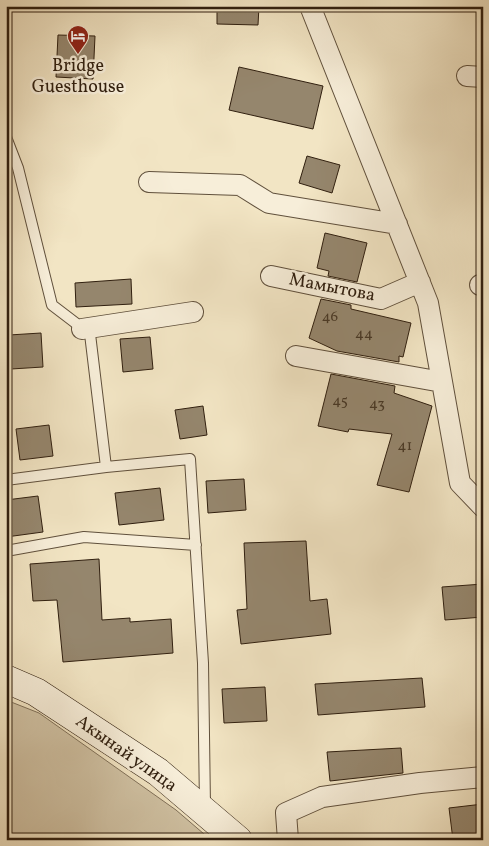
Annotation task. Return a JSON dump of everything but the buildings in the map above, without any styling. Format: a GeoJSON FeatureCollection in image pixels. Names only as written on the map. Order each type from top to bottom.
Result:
{"type":"FeatureCollection","features":[{"type":"Feature","properties":{"kind":"main road","name":"Акынай улица"},"geometry":{"type":"LineString","coordinates":[[6,679],[36,692],[158,772],[238,840]]}},
{"type":"Feature","properties":{"kind":"street"},"geometry":{"type":"LineString","coordinates":[[310,6],[428,303],[460,483],[483,507]]}},
{"type":"Feature","properties":{"kind":"street"},"geometry":{"type":"LineString","coordinates":[[149,182],[240,185],[270,204],[397,224]]}},
{"type":"Feature","properties":{"kind":"street","name":"Мамытова"},"geometry":{"type":"LineString","coordinates":[[271,276],[380,299],[420,282]]}},
{"type":"Feature","properties":{"kind":"street"},"geometry":{"type":"LineString","coordinates":[[82,329],[193,312]]}},
{"type":"Feature","properties":{"kind":"street"},"geometry":{"type":"LineString","coordinates":[[296,356],[442,382]]}},
{"type":"Feature","properties":{"kind":"street"},"geometry":{"type":"LineString","coordinates":[[288,840],[286,813],[322,797],[420,783],[483,777]]}},
{"type":"Feature","properties":{"kind":"lane"},"geometry":{"type":"LineString","coordinates":[[6,137],[18,168],[52,305],[90,334],[106,467]]}},
{"type":"Feature","properties":{"kind":"lane"},"geometry":{"type":"LineString","coordinates":[[6,480],[106,467],[190,459],[203,664],[205,812]]}},
{"type":"Feature","properties":{"kind":"lane"},"geometry":{"type":"LineString","coordinates":[[6,551],[84,537],[196,545]]}},
{"type":"Feature","properties":{"kind":"shaded area"},"geometry":{"type":"Polygon","coordinates":[[[6,700],[39,713],[176,810],[211,840],[6,840],[6,700]]]}},
{"type":"Feature","properties":{"kind":"place","name":"Bridge Guesthouse"},"geometry":{"type":"Point","coordinates":[78,55]}}]}
